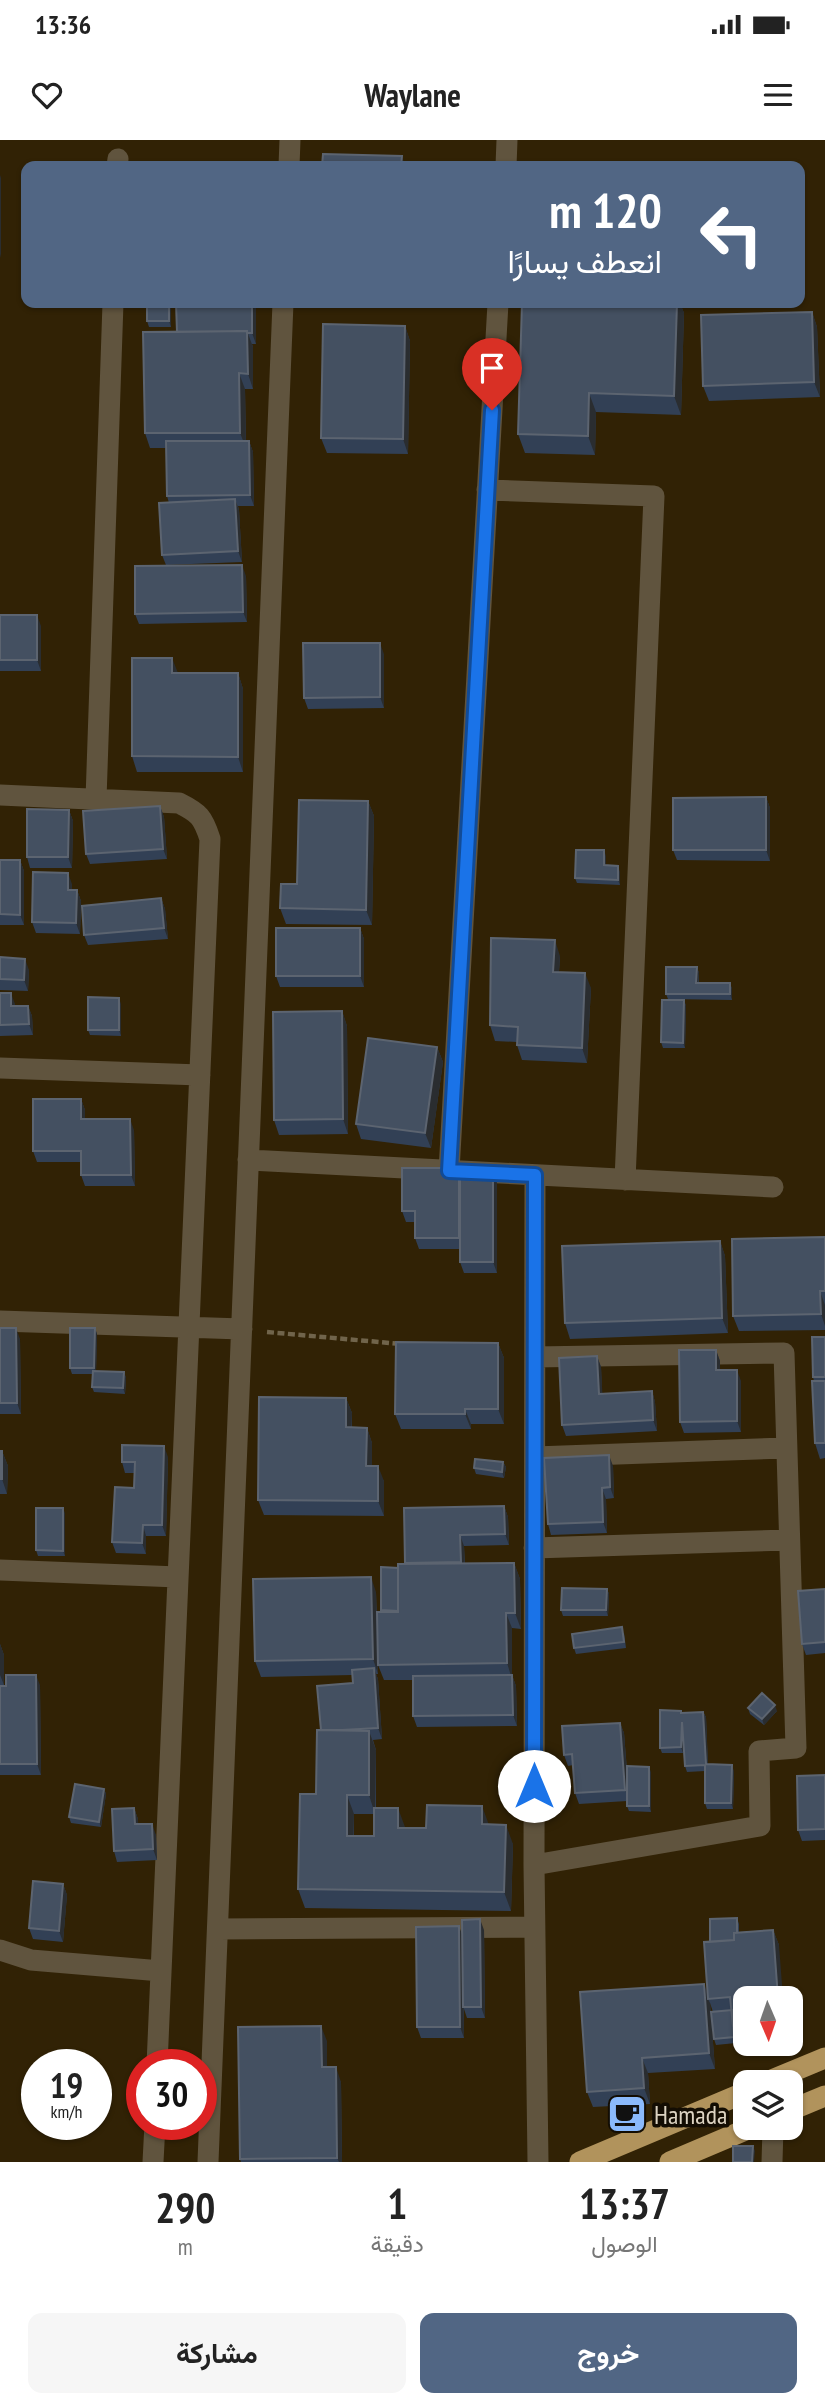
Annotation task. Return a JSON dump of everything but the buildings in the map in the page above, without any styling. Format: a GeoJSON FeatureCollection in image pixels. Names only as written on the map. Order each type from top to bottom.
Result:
{"type":"FeatureCollection","features":[{"type":"Feature","properties":{"kind":"highway"},"geometry":{"type":"LineString","coordinates":[[796,2070],[825,2058]]}},
{"type":"Feature","properties":{"kind":"highway"},"geometry":{"type":"LineString","coordinates":[[803,2105],[825,2096]]}},
{"type":"Feature","properties":{"kind":"highway"},"geometry":{"type":"LineString","coordinates":[[580,2162],[733,2097]]}},
{"type":"Feature","properties":{"kind":"highway"},"geometry":{"type":"LineString","coordinates":[[670,2162],[733,2135]]}},
{"type":"Feature","properties":{"kind":"street"},"geometry":{"type":"LineString","coordinates":[[289,161],[290,140]]}},
{"type":"Feature","properties":{"kind":"street"},"geometry":{"type":"LineString","coordinates":[[506,161],[507,140]]}},
{"type":"Feature","properties":{"kind":"street"},"geometry":{"type":"LineString","coordinates":[[96,799],[113,308]]}},
{"type":"Feature","properties":{"kind":"street"},"geometry":{"type":"LineString","coordinates":[[208,2162],[283,308]]}},
{"type":"Feature","properties":{"kind":"street"},"geometry":{"type":"LineString","coordinates":[[449,1171],[498,308]]}},
{"type":"Feature","properties":{"kind":"street"},"geometry":{"type":"LineString","coordinates":[[487,490],[654,496],[625,1180]]}},
{"type":"Feature","properties":{"kind":"street"},"geometry":{"type":"LineString","coordinates":[[0,795],[179,803],[204,820],[210,839],[158,2049]]}},
{"type":"Feature","properties":{"kind":"street"},"geometry":{"type":"LineString","coordinates":[[0,1068],[200,1075]]}},
{"type":"Feature","properties":{"kind":"street"},"geometry":{"type":"LineString","coordinates":[[248,1160],[773,1187]]}},
{"type":"Feature","properties":{"kind":"street"},"geometry":{"type":"LineString","coordinates":[[535,1175],[534,1927],[538,2162]]}},
{"type":"Feature","properties":{"kind":"street"},"geometry":{"type":"LineString","coordinates":[[0,1321],[242,1329]]}},
{"type":"Feature","properties":{"kind":"street"},"geometry":{"type":"LineString","coordinates":[[534,1865],[760,1826],[759,1751],[796,1748],[784,1353],[535,1357]]}},
{"type":"Feature","properties":{"kind":"street"},"geometry":{"type":"LineString","coordinates":[[534,1457],[786,1448]]}},
{"type":"Feature","properties":{"kind":"street"},"geometry":{"type":"LineString","coordinates":[[534,1548],[789,1539]]}},
{"type":"Feature","properties":{"kind":"street"},"geometry":{"type":"LineString","coordinates":[[0,1570],[178,1577]]}},
{"type":"Feature","properties":{"kind":"street"},"geometry":{"type":"LineString","coordinates":[[218,1929],[534,1927]]}},
{"type":"Feature","properties":{"kind":"street"},"geometry":{"type":"LineString","coordinates":[[0,1950],[31,1961],[161,1971]]}},
{"type":"Feature","properties":{"kind":"street"},"geometry":{"type":"LineString","coordinates":[[153,2162],[154,2140]]}},
{"type":"Feature","properties":{"kind":"street"},"geometry":{"type":"LineString","coordinates":[[772,2140],[772,2162]]}},
{"type":"Feature","properties":{"kind":"path"},"geometry":{"type":"LineString","coordinates":[[242,1329],[401,1344]]}},
{"type":"Feature","properties":{"kind":"place","name":"Hamada"},"geometry":{"type":"Point","coordinates":[627,2114]}},
{"type":"Feature","properties":{"kind":"route"},"geometry":{"type":"LineString","coordinates":[[492,410],[449,1171],[535,1175],[534,1786]]}}]}
